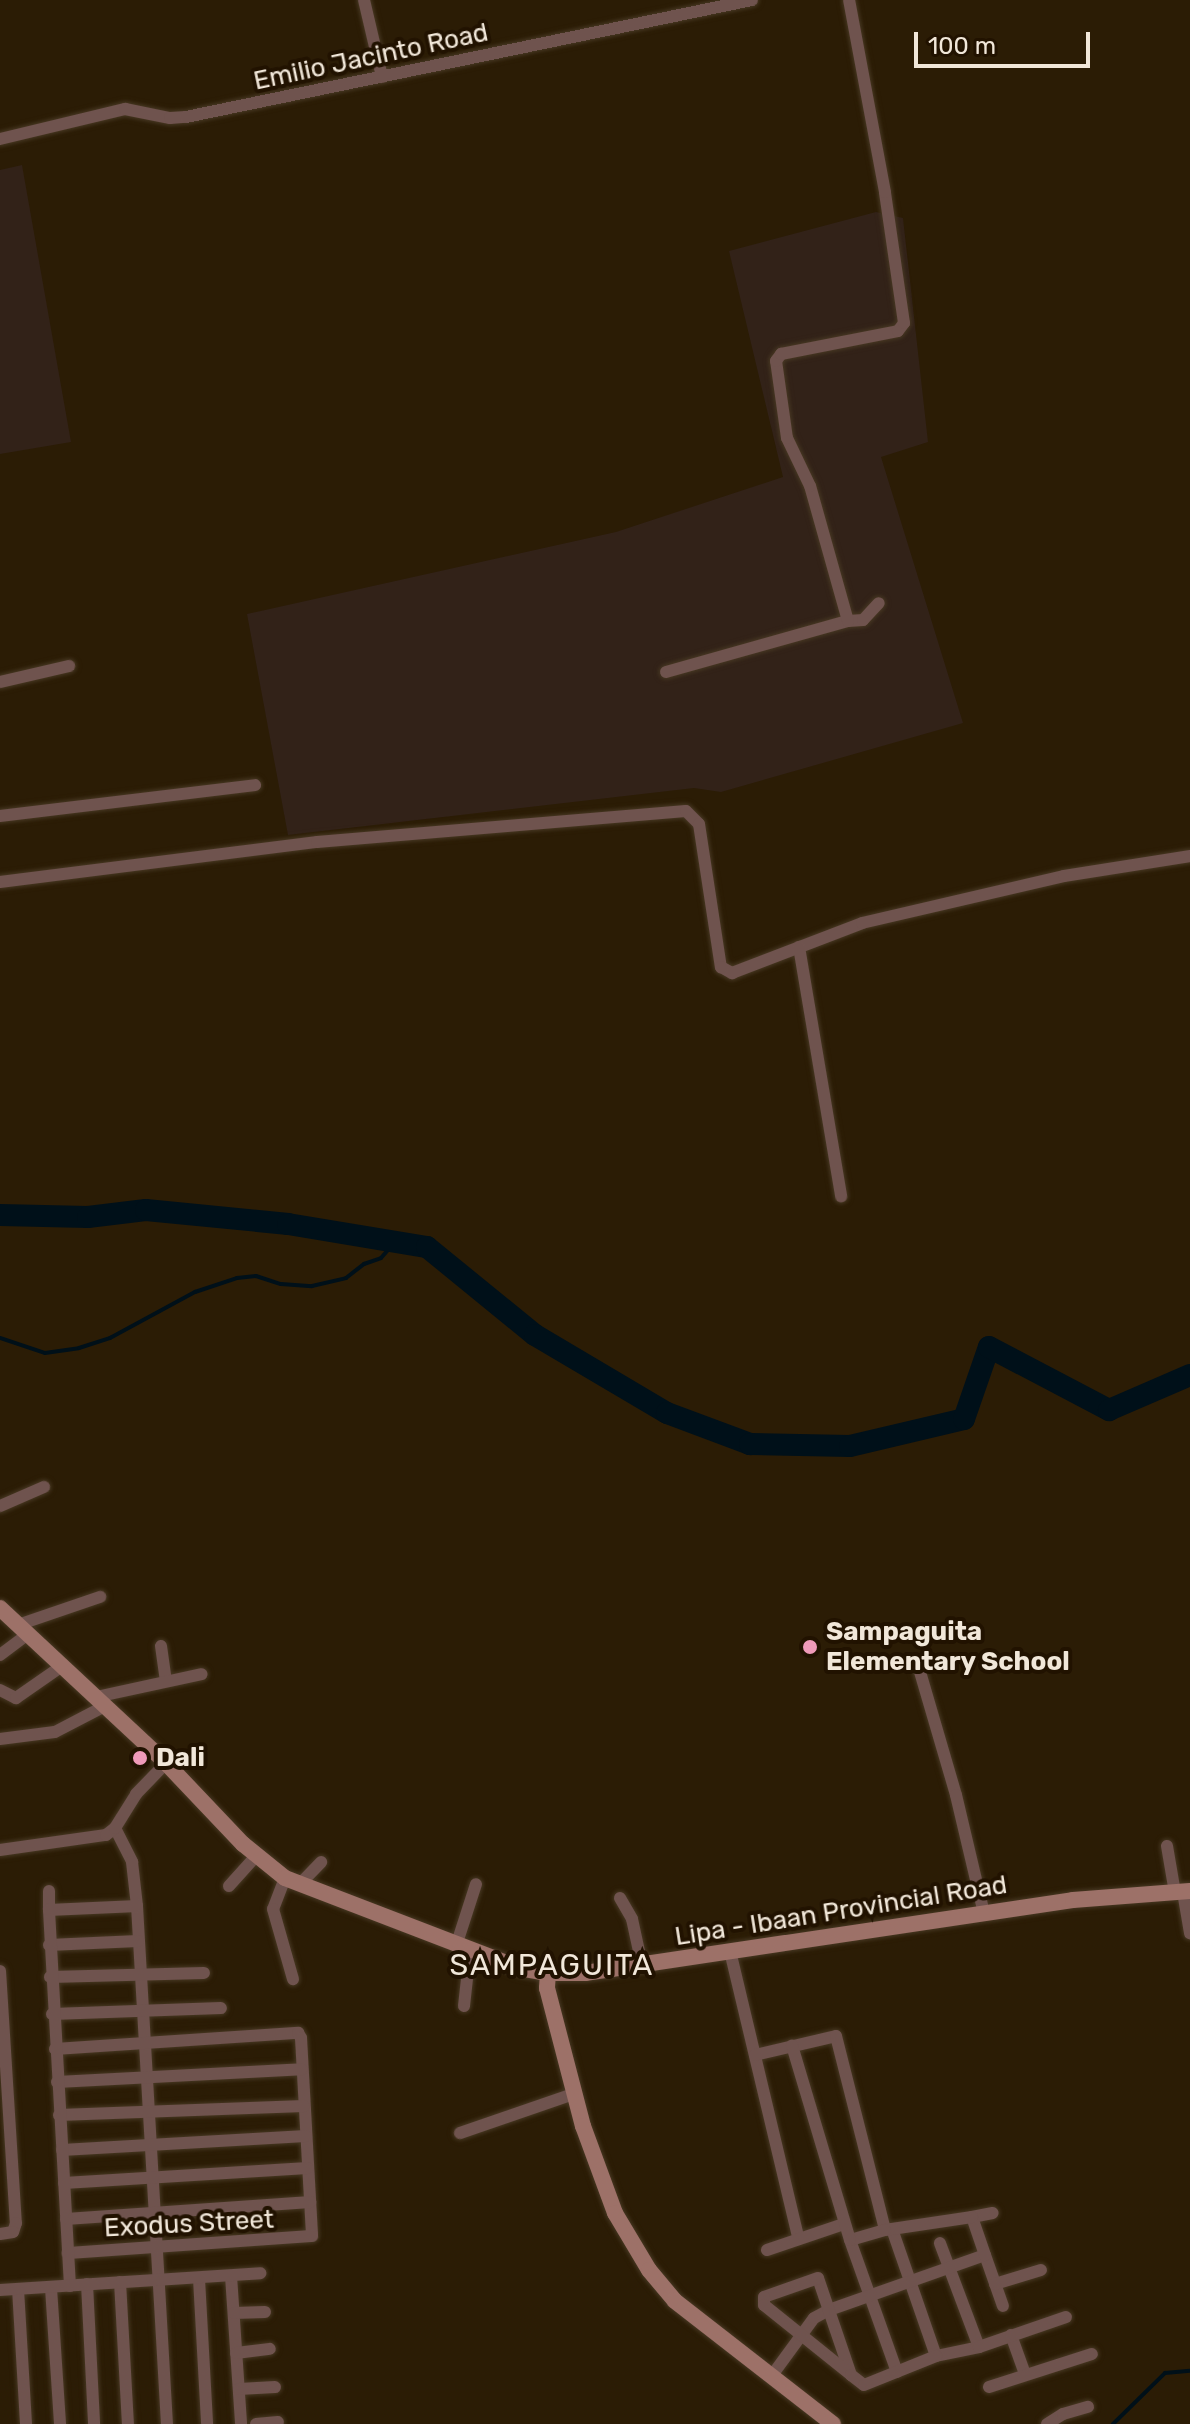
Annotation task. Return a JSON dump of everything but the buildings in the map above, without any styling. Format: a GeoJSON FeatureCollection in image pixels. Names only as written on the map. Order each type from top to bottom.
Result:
{"type":"FeatureCollection","features":[{"type":"Feature","properties":{"kind":"main road","name":"Lipa - Ibaan Provincial Road"},"geometry":{"type":"LineString","coordinates":[[0,1608],[166,1763],[257,1855],[292,1882],[463,1949],[548,1973],[585,1973],[1073,1900],[1183,1892]]}},
{"type":"Feature","properties":{"kind":"main road"},"geometry":{"type":"LineString","coordinates":[[548,1973],[547,1988],[573,2094],[615,2213],[649,2270],[675,2301],[773,2374],[833,2424]]}},
{"type":"Feature","properties":{"kind":"street"},"geometry":{"type":"LineString","coordinates":[[364,0],[382,77]]}},
{"type":"Feature","properties":{"kind":"street","name":"Emilio Jacinto Road"},"geometry":{"type":"LineString","coordinates":[[0,139],[125,109],[170,118],[186,117],[752,0]]}},
{"type":"Feature","properties":{"kind":"street"},"geometry":{"type":"LineString","coordinates":[[848,621],[810,486],[787,438],[776,361],[781,354],[898,331],[904,323],[884,181],[849,0]]}},
{"type":"Feature","properties":{"kind":"street"},"geometry":{"type":"LineString","coordinates":[[666,672],[848,621],[863,620],[879,603]]}},
{"type":"Feature","properties":{"kind":"street"},"geometry":{"type":"LineString","coordinates":[[0,682],[69,666]]}},
{"type":"Feature","properties":{"kind":"street"},"geometry":{"type":"LineString","coordinates":[[0,816],[255,785]]}},
{"type":"Feature","properties":{"kind":"street"},"geometry":{"type":"LineString","coordinates":[[0,882],[317,842],[686,811],[699,824],[723,971],[732,973],[862,923],[1064,876],[1190,856]]}},
{"type":"Feature","properties":{"kind":"street"},"geometry":{"type":"LineString","coordinates":[[799,947],[841,1196]]}},
{"type":"Feature","properties":{"kind":"street"},"geometry":{"type":"LineString","coordinates":[[0,1506],[44,1487]]}},
{"type":"Feature","properties":{"kind":"street"},"geometry":{"type":"LineString","coordinates":[[0,1655],[23,1630],[100,1597]]}},
{"type":"Feature","properties":{"kind":"street"},"geometry":{"type":"LineString","coordinates":[[161,1646],[166,1680]]}},
{"type":"Feature","properties":{"kind":"street"},"geometry":{"type":"LineString","coordinates":[[918,1665],[956,1795],[984,1913]]}},
{"type":"Feature","properties":{"kind":"street"},"geometry":{"type":"LineString","coordinates":[[0,1690],[16,1698],[62,1666]]}},
{"type":"Feature","properties":{"kind":"street"},"geometry":{"type":"LineString","coordinates":[[0,1739],[55,1732],[100,1702],[166,1680],[202,1674]]}},
{"type":"Feature","properties":{"kind":"street"},"geometry":{"type":"LineString","coordinates":[[0,1850],[95,1839],[115,1828],[136,1794],[166,1763]]}},
{"type":"Feature","properties":{"kind":"street"},"geometry":{"type":"LineString","coordinates":[[115,1828],[132,1862],[137,1906],[167,2424]]}},
{"type":"Feature","properties":{"kind":"street"},"geometry":{"type":"LineString","coordinates":[[1167,1846],[1183,1892],[1190,1933]]}},
{"type":"Feature","properties":{"kind":"street"},"geometry":{"type":"LineString","coordinates":[[229,1886],[257,1855]]}},
{"type":"Feature","properties":{"kind":"street"},"geometry":{"type":"LineString","coordinates":[[293,1979],[273,1909],[292,1882],[321,1862]]}},
{"type":"Feature","properties":{"kind":"street"},"geometry":{"type":"LineString","coordinates":[[464,2006],[463,1949],[476,1884]]}},
{"type":"Feature","properties":{"kind":"street"},"geometry":{"type":"LineString","coordinates":[[49,1891],[50,1977],[70,2286]]}},
{"type":"Feature","properties":{"kind":"street"},"geometry":{"type":"LineString","coordinates":[[620,1898],[632,1919],[642,1965]]}},
{"type":"Feature","properties":{"kind":"street"},"geometry":{"type":"LineString","coordinates":[[49,1910],[137,1906]]}},
{"type":"Feature","properties":{"kind":"street"},"geometry":{"type":"LineString","coordinates":[[49,1945],[138,1941]]}},
{"type":"Feature","properties":{"kind":"street"},"geometry":{"type":"LineString","coordinates":[[730,1951],[798,2237]]}},
{"type":"Feature","properties":{"kind":"street"},"geometry":{"type":"LineString","coordinates":[[0,1971],[16,2223],[13,2232],[0,2234]]}},
{"type":"Feature","properties":{"kind":"street"},"geometry":{"type":"LineString","coordinates":[[50,1977],[204,1973]]}},
{"type":"Feature","properties":{"kind":"street"},"geometry":{"type":"LineString","coordinates":[[52,2014],[221,2008]]}},
{"type":"Feature","properties":{"kind":"street"},"geometry":{"type":"LineString","coordinates":[[55,2049],[298,2033],[301,2038],[310,2202],[66,2219]]}},
{"type":"Feature","properties":{"kind":"street"},"geometry":{"type":"LineString","coordinates":[[755,2055],[832,2036],[837,2038],[888,2230],[911,2282],[936,2356]]}},
{"type":"Feature","properties":{"kind":"street"},"geometry":{"type":"LineString","coordinates":[[792,2045],[844,2224],[897,2372]]}},
{"type":"Feature","properties":{"kind":"street"},"geometry":{"type":"LineString","coordinates":[[57,2082],[302,2069]]}},
{"type":"Feature","properties":{"kind":"street"},"geometry":{"type":"LineString","coordinates":[[460,2133],[573,2094]]}},
{"type":"Feature","properties":{"kind":"street"},"geometry":{"type":"LineString","coordinates":[[59,2115],[304,2106]]}},
{"type":"Feature","properties":{"kind":"street"},"geometry":{"type":"LineString","coordinates":[[62,2150],[306,2136]]}},
{"type":"Feature","properties":{"kind":"street"},"geometry":{"type":"LineString","coordinates":[[64,2183],[308,2168]]}},
{"type":"Feature","properties":{"kind":"street","name":"Exodus Street"},"geometry":{"type":"LineString","coordinates":[[68,2253],[312,2236],[310,2202]]}},
{"type":"Feature","properties":{"kind":"street"},"geometry":{"type":"LineString","coordinates":[[850,2240],[888,2230],[993,2213]]}},
{"type":"Feature","properties":{"kind":"street"},"geometry":{"type":"LineString","coordinates":[[972,2217],[1003,2306]]}},
{"type":"Feature","properties":{"kind":"street"},"geometry":{"type":"LineString","coordinates":[[767,2250],[844,2224]]}},
{"type":"Feature","properties":{"kind":"street"},"geometry":{"type":"LineString","coordinates":[[940,2243],[979,2347]]}},
{"type":"Feature","properties":{"kind":"street"},"geometry":{"type":"LineString","coordinates":[[773,2374],[814,2318],[985,2255]]}},
{"type":"Feature","properties":{"kind":"street"},"geometry":{"type":"LineString","coordinates":[[995,2284],[1041,2270]]}},
{"type":"Feature","properties":{"kind":"street"},"geometry":{"type":"LineString","coordinates":[[0,2290],[260,2273]]}},
{"type":"Feature","properties":{"kind":"street"},"geometry":{"type":"LineString","coordinates":[[231,2276],[241,2424]]}},
{"type":"Feature","properties":{"kind":"street"},"geometry":{"type":"LineString","coordinates":[[851,2375],[818,2278],[764,2297],[764,2305],[851,2375],[864,2385],[936,2356],[979,2347],[1066,2317]]}},
{"type":"Feature","properties":{"kind":"street"},"geometry":{"type":"LineString","coordinates":[[199,2279],[207,2424]]}},
{"type":"Feature","properties":{"kind":"street"},"geometry":{"type":"LineString","coordinates":[[120,2282],[128,2424]]}},
{"type":"Feature","properties":{"kind":"street"},"geometry":{"type":"LineString","coordinates":[[87,2284],[94,2424]]}},
{"type":"Feature","properties":{"kind":"street"},"geometry":{"type":"LineString","coordinates":[[51,2288],[60,2424]]}},
{"type":"Feature","properties":{"kind":"street"},"geometry":{"type":"LineString","coordinates":[[18,2289],[26,2424]]}},
{"type":"Feature","properties":{"kind":"street"},"geometry":{"type":"LineString","coordinates":[[234,2313],[265,2312]]}},
{"type":"Feature","properties":{"kind":"street"},"geometry":{"type":"LineString","coordinates":[[1011,2335],[1025,2374]]}},
{"type":"Feature","properties":{"kind":"street"},"geometry":{"type":"LineString","coordinates":[[236,2353],[270,2349]]}},
{"type":"Feature","properties":{"kind":"street"},"geometry":{"type":"LineString","coordinates":[[989,2387],[1092,2354]]}},
{"type":"Feature","properties":{"kind":"street"},"geometry":{"type":"LineString","coordinates":[[239,2389],[275,2387]]}},
{"type":"Feature","properties":{"kind":"street"},"geometry":{"type":"LineString","coordinates":[[1047,2424],[1063,2414],[1088,2407]]}},
{"type":"Feature","properties":{"kind":"street"},"geometry":{"type":"LineString","coordinates":[[256,2424],[278,2422]]}},
{"type":"Feature","properties":{"kind":"shaded area"},"geometry":{"type":"Polygon","coordinates":[[[22,165],[71,442],[0,454],[0,170],[22,165]]]}},
{"type":"Feature","properties":{"kind":"shaded area"},"geometry":{"type":"Polygon","coordinates":[[[876,212],[903,218],[928,442],[881,457],[963,723],[721,792],[694,788],[288,835],[247,614],[616,532],[783,477],[729,251],[876,212]]]}},
{"type":"Feature","properties":{"kind":"waterway"},"geometry":{"type":"LineString","coordinates":[[0,1215],[88,1217],[146,1210],[288,1224],[427,1247],[535,1335],[667,1413],[750,1444],[850,1446],[964,1419],[989,1347],[1109,1410],[1190,1375]]}},
{"type":"Feature","properties":{"kind":"waterway"},"geometry":{"type":"LineString","coordinates":[[0,1338],[45,1353],[79,1348],[110,1338],[195,1292],[237,1278],[256,1276],[281,1284],[312,1286],[346,1278],[364,1264],[381,1258],[395,1242]]}},
{"type":"Feature","properties":{"kind":"waterway"},"geometry":{"type":"LineString","coordinates":[[1113,2424],[1165,2373],[1190,2371]]}},
{"type":"Feature","properties":{"kind":"place","name":"Sampaguita Elementary School"},"geometry":{"type":"Point","coordinates":[810,1647]}},
{"type":"Feature","properties":{"kind":"place","name":"Dali"},"geometry":{"type":"Point","coordinates":[140,1758]}},
{"type":"Feature","properties":{"kind":"district","name":"SAMPAGUITA"},"geometry":{"type":"Point","coordinates":[552,1965]}}]}
